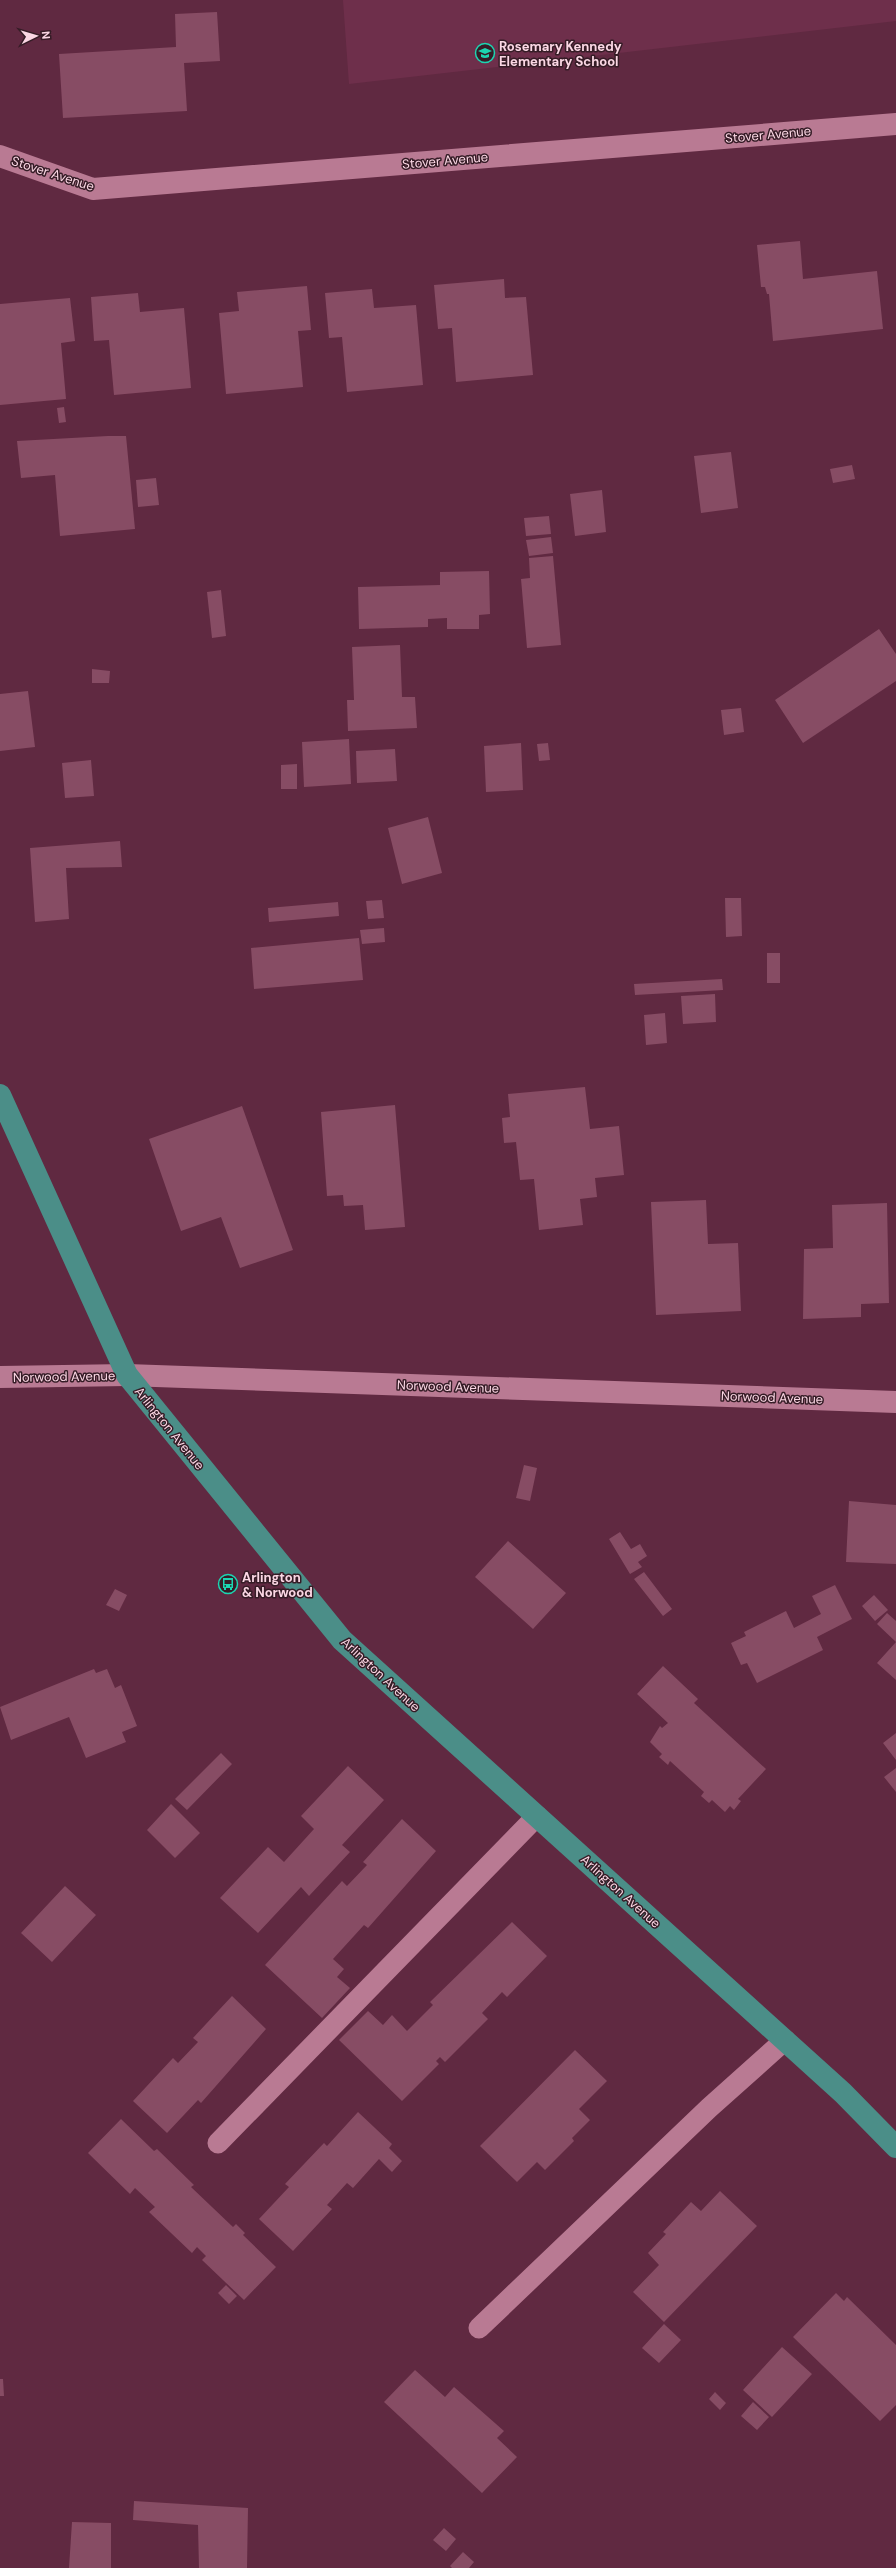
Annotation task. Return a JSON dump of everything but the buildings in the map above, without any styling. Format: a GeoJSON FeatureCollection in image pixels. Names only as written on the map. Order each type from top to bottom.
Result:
{"type":"FeatureCollection","features":[{"type":"Feature","properties":{"kind":"main road","name":"Arlington Avenue"},"geometry":{"type":"LineString","coordinates":[[0,1095],[127,1375],[342,1640],[843,2093],[896,2147]]}},
{"type":"Feature","properties":{"kind":"street","name":"Stover Avenue"},"geometry":{"type":"LineString","coordinates":[[0,156],[93,189],[896,124]]}},
{"type":"Feature","properties":{"kind":"street","name":"Norwood Avenue"},"geometry":{"type":"LineString","coordinates":[[0,1377],[127,1375],[896,1402]]}},
{"type":"Feature","properties":{"kind":"lane"},"geometry":{"type":"LineString","coordinates":[[218,2143],[537,1816]]}},
{"type":"Feature","properties":{"kind":"lane"},"geometry":{"type":"LineString","coordinates":[[479,2328],[709,2108],[785,2040]]}},
{"type":"Feature","properties":{"kind":"shaded area","name":"Rosemary Kennedy Elementary School"},"geometry":{"type":"Polygon","coordinates":[[[343,0],[896,0],[896,21],[349,84],[343,0]]]}},
{"type":"Feature","properties":{"kind":"place","name":"Rosemary Kennedy Elementary School"},"geometry":{"type":"Point","coordinates":[485,53]}},
{"type":"Feature","properties":{"kind":"place","name":"Arlington & Norwood"},"geometry":{"type":"Point","coordinates":[228,1584]}}]}
